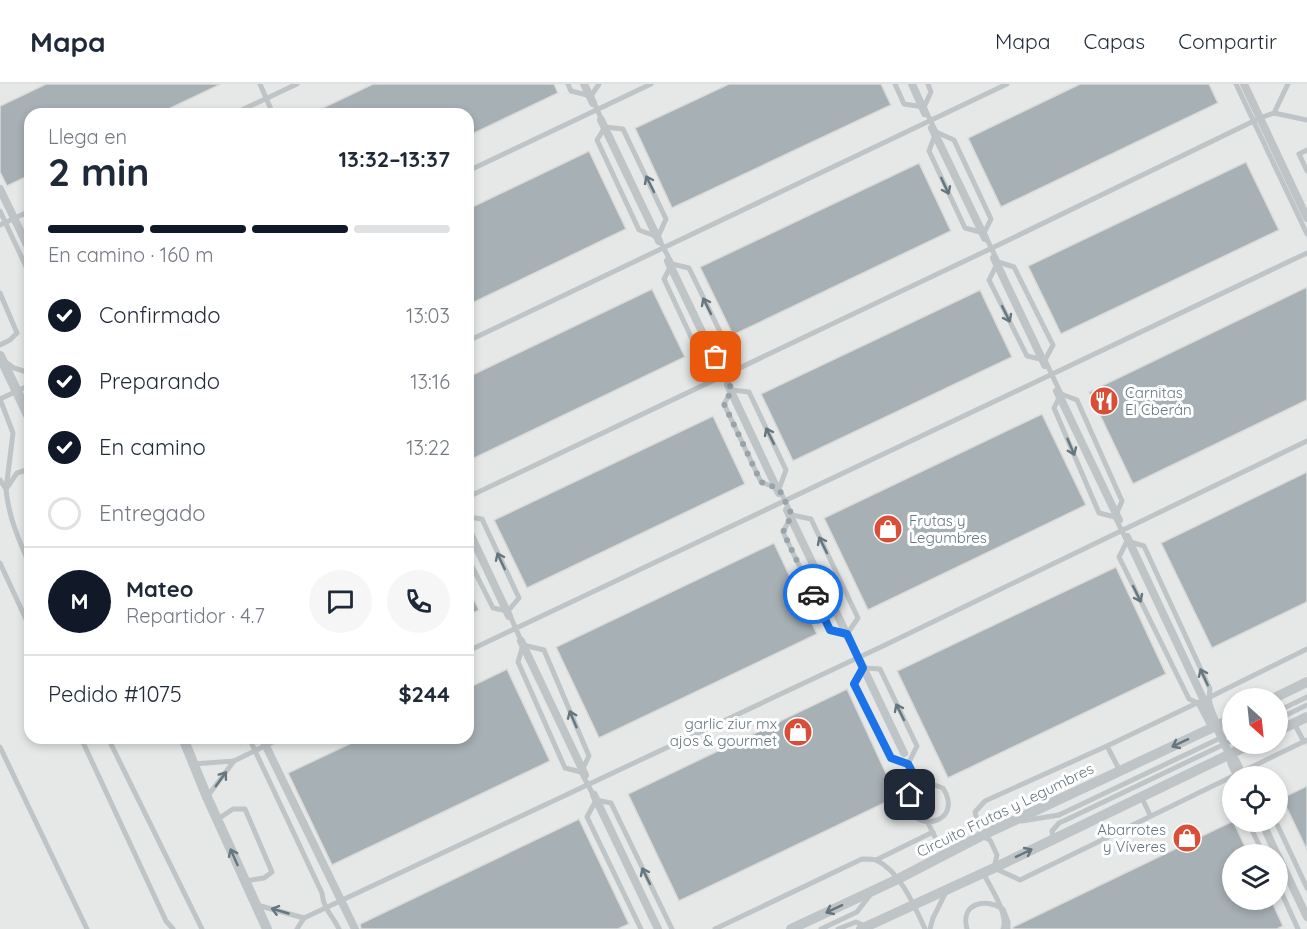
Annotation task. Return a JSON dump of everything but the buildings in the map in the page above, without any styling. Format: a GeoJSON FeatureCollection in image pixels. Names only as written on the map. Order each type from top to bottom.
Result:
{"type":"FeatureCollection","features":[{"type":"Feature","properties":{"kind":"street"},"geometry":{"type":"LineString","coordinates":[[259,84],[269,108]]}},
{"type":"Feature","properties":{"kind":"street"},"geometry":{"type":"LineString","coordinates":[[584,84],[904,753]]}},
{"type":"Feature","properties":{"kind":"street"},"geometry":{"type":"LineString","coordinates":[[912,84],[1222,738]]}},
{"type":"Feature","properties":{"kind":"street"},"geometry":{"type":"LineString","coordinates":[[1244,84],[1307,218]]}},
{"type":"Feature","properties":{"kind":"street"},"geometry":{"type":"LineString","coordinates":[[0,189],[24,239]]}},
{"type":"Feature","properties":{"kind":"street"},"geometry":{"type":"LineString","coordinates":[[1,358],[24,403]]}},
{"type":"Feature","properties":{"kind":"street"},"geometry":{"type":"LineString","coordinates":[[474,542],[658,929]]}},
{"type":"Feature","properties":{"kind":"street"},"geometry":{"type":"LineString","coordinates":[[1288,691],[1307,682]]}},
{"type":"Feature","properties":{"kind":"street"},"geometry":{"type":"LineString","coordinates":[[1288,726],[1307,717]]}},
{"type":"Feature","properties":{"kind":"street","name":"Circuito Frutas y Legumbres"},"geometry":{"type":"LineString","coordinates":[[791,929],[1119,771],[1222,729]]}},
{"type":"Feature","properties":{"kind":"street"},"geometry":{"type":"LineString","coordinates":[[185,744],[267,929]]}},
{"type":"Feature","properties":{"kind":"street"},"geometry":{"type":"LineString","coordinates":[[265,744],[355,929]]}},
{"type":"Feature","properties":{"kind":"street"},"geometry":{"type":"LineString","coordinates":[[863,928],[1142,797],[1222,752]]}},
{"type":"Feature","properties":{"kind":"street"},"geometry":{"type":"LineString","coordinates":[[1288,877],[1307,917]]}},
{"type":"Feature","properties":{"kind":"lane"},"geometry":{"type":"LineString","coordinates":[[259,84],[269,108]]}},
{"type":"Feature","properties":{"kind":"lane"},"geometry":{"type":"LineString","coordinates":[[246,108],[297,84]]}},
{"type":"Feature","properties":{"kind":"lane"},"geometry":{"type":"LineString","coordinates":[[568,84],[571,91],[591,96]]}},
{"type":"Feature","properties":{"kind":"lane"},"geometry":{"type":"LineString","coordinates":[[591,96],[598,84]]}},
{"type":"Feature","properties":{"kind":"lane"},"geometry":{"type":"LineString","coordinates":[[474,168],[651,84]]}},
{"type":"Feature","properties":{"kind":"lane"},"geometry":{"type":"LineString","coordinates":[[895,84],[904,104],[924,107]]}},
{"type":"Feature","properties":{"kind":"lane"},"geometry":{"type":"LineString","coordinates":[[924,107],[931,92],[928,84]]}},
{"type":"Feature","properties":{"kind":"lane"},"geometry":{"type":"LineString","coordinates":[[474,338],[1007,84]]}},
{"type":"Feature","properties":{"kind":"lane"},"geometry":{"type":"LineString","coordinates":[[1236,84],[1307,234]]}},
{"type":"Feature","properties":{"kind":"lane"},"geometry":{"type":"LineString","coordinates":[[1274,113],[1288,84]]}},
{"type":"Feature","properties":{"kind":"lane"},"geometry":{"type":"LineString","coordinates":[[591,96],[605,127]]}},
{"type":"Feature","properties":{"kind":"lane"},"geometry":{"type":"LineString","coordinates":[[924,107],[936,132],[954,140],[991,219],[984,233]]}},
{"type":"Feature","properties":{"kind":"lane"},"geometry":{"type":"LineString","coordinates":[[474,494],[1260,118],[1274,113],[1307,120]]}},
{"type":"Feature","properties":{"kind":"lane"},"geometry":{"type":"LineString","coordinates":[[605,127],[597,140],[639,230],[658,237],[672,264],[689,268],[726,344],[716,357]]}},
{"type":"Feature","properties":{"kind":"lane"},"geometry":{"type":"LineString","coordinates":[[605,127],[623,129],[666,219],[658,237]]}},
{"type":"Feature","properties":{"kind":"lane"},"geometry":{"type":"LineString","coordinates":[[936,132],[929,150],[965,228],[984,233],[998,262],[1014,267],[1053,345],[1044,360]]}},
{"type":"Feature","properties":{"kind":"lane"},"geometry":{"type":"LineString","coordinates":[[1307,150],[1299,154],[1307,171]]}},
{"type":"Feature","properties":{"kind":"lane"},"geometry":{"type":"LineString","coordinates":[[0,211],[24,261]]}},
{"type":"Feature","properties":{"kind":"lane"},"geometry":{"type":"LineString","coordinates":[[0,225],[24,214]]}},
{"type":"Feature","properties":{"kind":"lane"},"geometry":{"type":"LineString","coordinates":[[474,648],[1307,253]]}},
{"type":"Feature","properties":{"kind":"lane"},"geometry":{"type":"LineString","coordinates":[[998,262],[988,280],[1027,356],[1044,360]]}},
{"type":"Feature","properties":{"kind":"lane"},"geometry":{"type":"LineString","coordinates":[[672,264],[664,279],[699,354],[716,357]]}},
{"type":"Feature","properties":{"kind":"lane"},"geometry":{"type":"LineString","coordinates":[[0,293],[17,333],[0,345]]}},
{"type":"Feature","properties":{"kind":"lane"},"geometry":{"type":"LineString","coordinates":[[716,357],[732,390]]}},
{"type":"Feature","properties":{"kind":"lane"},"geometry":{"type":"LineString","coordinates":[[1,358],[14,368],[24,370]]}},
{"type":"Feature","properties":{"kind":"lane"},"geometry":{"type":"LineString","coordinates":[[1044,360],[1061,394],[1077,400],[1122,501],[1114,517]]}},
{"type":"Feature","properties":{"kind":"lane"},"geometry":{"type":"LineString","coordinates":[[24,388],[0,399],[13,433],[6,489],[7,500],[24,551]]}},
{"type":"Feature","properties":{"kind":"lane"},"geometry":{"type":"LineString","coordinates":[[732,390],[724,404],[761,482],[779,489],[792,515]]}},
{"type":"Feature","properties":{"kind":"lane"},"geometry":{"type":"LineString","coordinates":[[732,390],[749,393],[786,470],[779,489]]}},
{"type":"Feature","properties":{"kind":"lane"},"geometry":{"type":"LineString","coordinates":[[1061,394],[1054,408],[1099,513],[1114,517],[1127,541],[1144,546],[1210,689],[1208,699],[1218,720],[1222,738]]}},
{"type":"Feature","properties":{"kind":"lane"},"geometry":{"type":"LineString","coordinates":[[297,929],[304,918],[858,658],[1307,441]]}},
{"type":"Feature","properties":{"kind":"lane"},"geometry":{"type":"LineString","coordinates":[[6,489],[17,473],[24,471]]}},
{"type":"Feature","properties":{"kind":"lane"},"geometry":{"type":"LineString","coordinates":[[0,480],[6,489]]}},
{"type":"Feature","properties":{"kind":"lane"},"geometry":{"type":"LineString","coordinates":[[792,515],[783,532],[830,630],[847,634]]}},
{"type":"Feature","properties":{"kind":"lane"},"geometry":{"type":"LineString","coordinates":[[792,515],[811,519],[858,618],[847,634]]}},
{"type":"Feature","properties":{"kind":"lane"},"geometry":{"type":"LineString","coordinates":[[474,518],[482,519],[519,598],[508,612]]}},
{"type":"Feature","properties":{"kind":"lane"},"geometry":{"type":"LineString","coordinates":[[1127,541],[1119,557],[1190,699],[1198,703],[1209,724],[1219,732]]}},
{"type":"Feature","properties":{"kind":"lane"},"geometry":{"type":"LineString","coordinates":[[0,563],[24,615]]}},
{"type":"Feature","properties":{"kind":"lane"},"geometry":{"type":"LineString","coordinates":[[474,570],[492,608],[508,612]]}},
{"type":"Feature","properties":{"kind":"lane"},"geometry":{"type":"LineString","coordinates":[[508,612],[523,645],[518,662],[565,768],[581,772],[596,800]]}},
{"type":"Feature","properties":{"kind":"lane"},"geometry":{"type":"LineString","coordinates":[[847,634],[863,668]]}},
{"type":"Feature","properties":{"kind":"lane"},"geometry":{"type":"LineString","coordinates":[[523,645],[544,650],[589,756],[581,772]]}},
{"type":"Feature","properties":{"kind":"lane"},"geometry":{"type":"LineString","coordinates":[[1003,929],[1005,923],[1003,914],[988,870],[997,855],[990,840],[981,837],[975,812],[985,801],[1107,746],[1307,649]]}},
{"type":"Feature","properties":{"kind":"lane"},"geometry":{"type":"LineString","coordinates":[[863,668],[854,684],[891,758],[908,764],[915,777],[909,804],[911,813],[924,822],[933,822],[940,819],[946,814],[949,804],[948,796],[943,788],[926,782],[917,789],[916,799],[933,832],[944,855]]}},
{"type":"Feature","properties":{"kind":"lane"},"geometry":{"type":"LineString","coordinates":[[863,668],[879,669],[917,746],[908,764]]}},
{"type":"Feature","properties":{"kind":"lane"},"geometry":{"type":"LineString","coordinates":[[1288,706],[1307,697]]}},
{"type":"Feature","properties":{"kind":"lane"},"geometry":{"type":"LineString","coordinates":[[1288,714],[1307,705]]}},
{"type":"Feature","properties":{"kind":"lane"},"geometry":{"type":"LineString","coordinates":[[1259,766],[1306,741],[1294,723]]}},
{"type":"Feature","properties":{"kind":"lane"},"geometry":{"type":"LineString","coordinates":[[1010,823],[1059,815],[1219,732]]}},
{"type":"Feature","properties":{"kind":"lane"},"geometry":{"type":"LineString","coordinates":[[84,744],[166,921],[173,929]]}},
{"type":"Feature","properties":{"kind":"lane"},"geometry":{"type":"LineString","coordinates":[[111,744],[202,929]]}},
{"type":"Feature","properties":{"kind":"lane"},"geometry":{"type":"LineString","coordinates":[[252,744],[322,892],[323,903],[328,915],[339,929]]}},
{"type":"Feature","properties":{"kind":"lane"},"geometry":{"type":"LineString","coordinates":[[207,797],[234,761],[261,744]]}},
{"type":"Feature","properties":{"kind":"lane"},"geometry":{"type":"LineString","coordinates":[[1107,746],[1119,771]]}},
{"type":"Feature","properties":{"kind":"lane"},"geometry":{"type":"LineString","coordinates":[[0,747],[87,929]]}},
{"type":"Feature","properties":{"kind":"lane"},"geometry":{"type":"LineString","coordinates":[[1053,840],[1053,831],[1059,823],[1222,751]]}},
{"type":"Feature","properties":{"kind":"lane"},"geometry":{"type":"LineString","coordinates":[[193,764],[234,761]]}},
{"type":"Feature","properties":{"kind":"lane"},"geometry":{"type":"LineString","coordinates":[[988,870],[1020,880],[1150,815],[1222,784]]}},
{"type":"Feature","properties":{"kind":"lane"},"geometry":{"type":"LineString","coordinates":[[1142,797],[1150,815]]}},
{"type":"Feature","properties":{"kind":"lane"},"geometry":{"type":"LineString","coordinates":[[596,800],[587,817],[641,929]]}},
{"type":"Feature","properties":{"kind":"lane"},"geometry":{"type":"LineString","coordinates":[[596,800],[611,802],[672,929]]}},
{"type":"Feature","properties":{"kind":"lane"},"geometry":{"type":"LineString","coordinates":[[218,819],[233,809],[245,809],[272,872],[264,878],[245,881]]}},
{"type":"Feature","properties":{"kind":"lane"},"geometry":{"type":"LineString","coordinates":[[715,929],[862,859],[876,860],[933,832]]}},
{"type":"Feature","properties":{"kind":"lane"},"geometry":{"type":"LineString","coordinates":[[1281,832],[1307,888]]}},
{"type":"Feature","properties":{"kind":"lane"},"geometry":{"type":"LineString","coordinates":[[876,860],[898,879],[914,904],[925,929]]}},
{"type":"Feature","properties":{"kind":"lane"},"geometry":{"type":"LineString","coordinates":[[930,929],[947,889]]}},
{"type":"Feature","properties":{"kind":"lane"},"geometry":{"type":"LineString","coordinates":[[820,929],[857,912],[873,891]]}},
{"type":"Feature","properties":{"kind":"lane"},"geometry":{"type":"LineString","coordinates":[[967,929],[966,917],[972,908],[979,903],[987,902],[1003,909],[1008,929]]}},
{"type":"Feature","properties":{"kind":"lane"},"geometry":{"type":"LineString","coordinates":[[256,905],[304,918]]}},
{"type":"Feature","properties":{"kind":"lane"},"geometry":{"type":"LineString","coordinates":[[1288,907],[1298,929]]}},
{"type":"Feature","properties":{"kind":"lane"},"geometry":{"type":"LineString","coordinates":[[838,929],[856,922],[863,928]]}},
{"type":"Feature","properties":{"kind":"shaded area","name":"Frutas y Legumbres"},"geometry":{"type":"Polygon","coordinates":[[[0,84],[1307,84],[1307,929],[0,929],[0,84]]]}},
{"type":"Feature","properties":{"kind":"way so far"},"geometry":{"type":"LineString","coordinates":[[716,357],[732,390],[724,404],[761,482],[779,489],[792,515],[783,532],[813,594]]}},
{"type":"Feature","properties":{"kind":"place","name":"Carnitas El Cberán"},"geometry":{"type":"Point","coordinates":[1104,401]}},
{"type":"Feature","properties":{"kind":"place","name":"Frutas y Legumbres"},"geometry":{"type":"Point","coordinates":[888,529]}},
{"type":"Feature","properties":{"kind":"place","name":"garlic ziur mx ajos & gourmet"},"geometry":{"type":"Point","coordinates":[798,732]}},
{"type":"Feature","properties":{"kind":"place","name":"Abarrotes y Víveres"},"geometry":{"type":"Point","coordinates":[1187,838]}},
{"type":"Feature","properties":{"kind":"route"},"geometry":{"type":"LineString","coordinates":[[813,594],[830,630],[847,634],[863,668],[854,684],[891,758],[908,764],[915,777],[910,795]]}}]}
